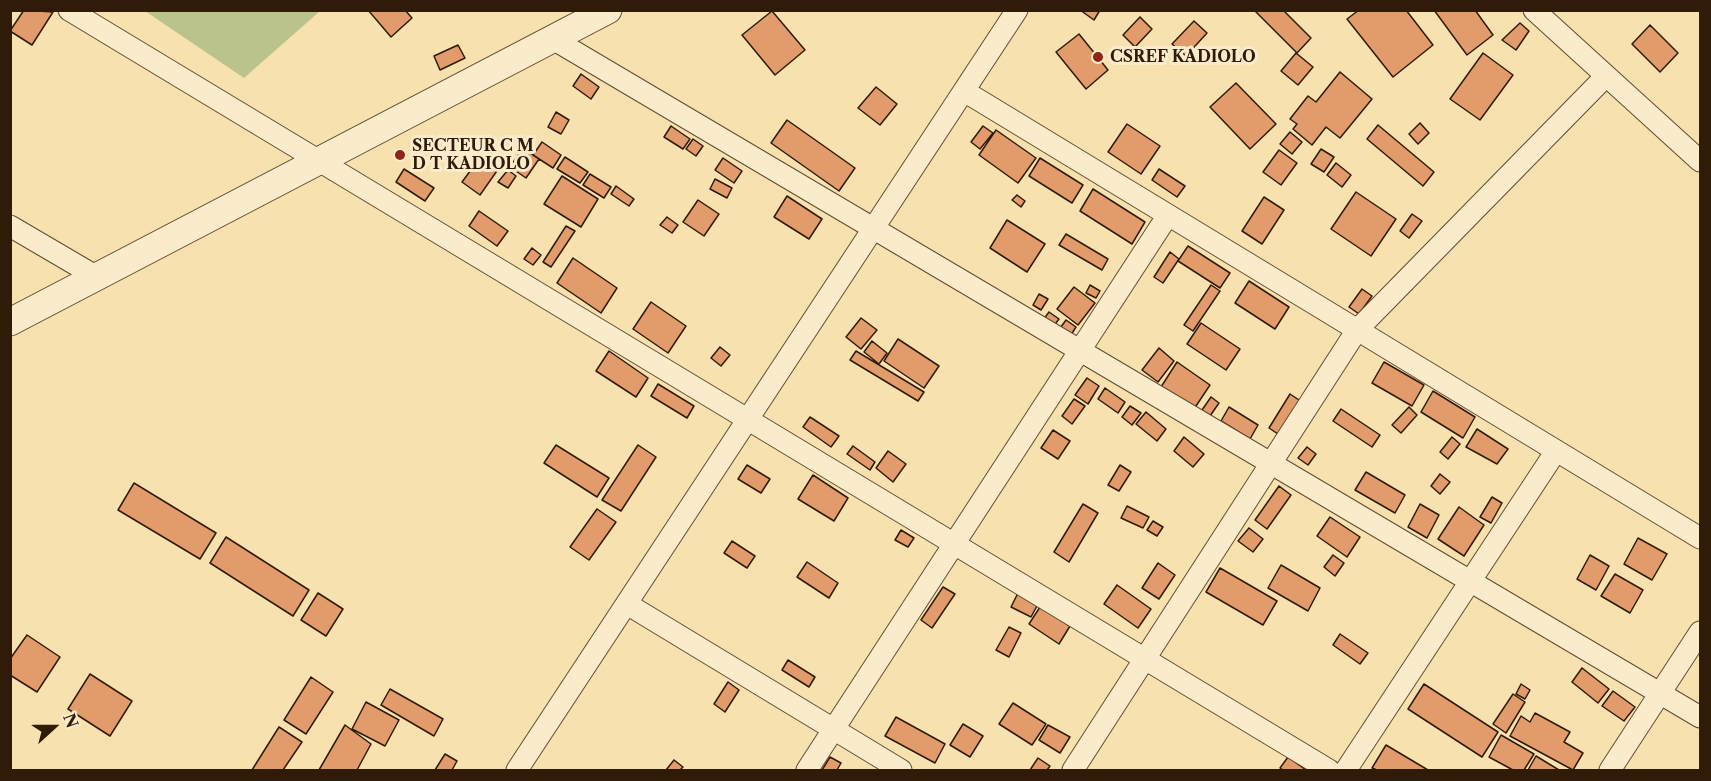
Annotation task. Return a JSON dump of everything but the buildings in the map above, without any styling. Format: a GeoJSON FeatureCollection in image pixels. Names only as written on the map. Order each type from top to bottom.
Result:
{"type":"FeatureCollection","features":[{"type":"Feature","properties":{"kind":"street"},"geometry":{"type":"LineString","coordinates":[[69,10],[1329,771]]}},
{"type":"Feature","properties":{"kind":"street"},"geometry":{"type":"LineString","coordinates":[[10,322],[608,10]]}},
{"type":"Feature","properties":{"kind":"street"},"geometry":{"type":"LineString","coordinates":[[517,771],[1017,10]]}},
{"type":"Feature","properties":{"kind":"street"},"geometry":{"type":"LineString","coordinates":[[1534,10],[1701,161]]}},
{"type":"Feature","properties":{"kind":"street"},"geometry":{"type":"LineString","coordinates":[[553,39],[1701,717]]}},
{"type":"Feature","properties":{"kind":"street"},"geometry":{"type":"LineString","coordinates":[[1072,771],[1358,330],[1606,76]]}},
{"type":"Feature","properties":{"kind":"street"},"geometry":{"type":"LineString","coordinates":[[964,91],[1701,538]]}},
{"type":"Feature","properties":{"kind":"street"},"geometry":{"type":"LineString","coordinates":[[807,771],[1168,215]]}},
{"type":"Feature","properties":{"kind":"street"},"geometry":{"type":"LineString","coordinates":[[10,226],[97,277]]}},
{"type":"Feature","properties":{"kind":"street"},"geometry":{"type":"LineString","coordinates":[[1346,771],[1556,451]]}},
{"type":"Feature","properties":{"kind":"street"},"geometry":{"type":"LineString","coordinates":[[627,604],[901,771]]}},
{"type":"Feature","properties":{"kind":"street"},"geometry":{"type":"LineString","coordinates":[[1610,771],[1701,632]]}},
{"type":"Feature","properties":{"kind":"green space"},"geometry":{"type":"Polygon","coordinates":[[[145,11],[320,11],[244,78],[145,11]]]}},
{"type":"Feature","properties":{"kind":"place","name":"CSREF KADIOLO"},"geometry":{"type":"Point","coordinates":[1098,57]}},
{"type":"Feature","properties":{"kind":"place","name":"SECTEUR C M D T KADIOLO"},"geometry":{"type":"Point","coordinates":[400,155]}}]}
